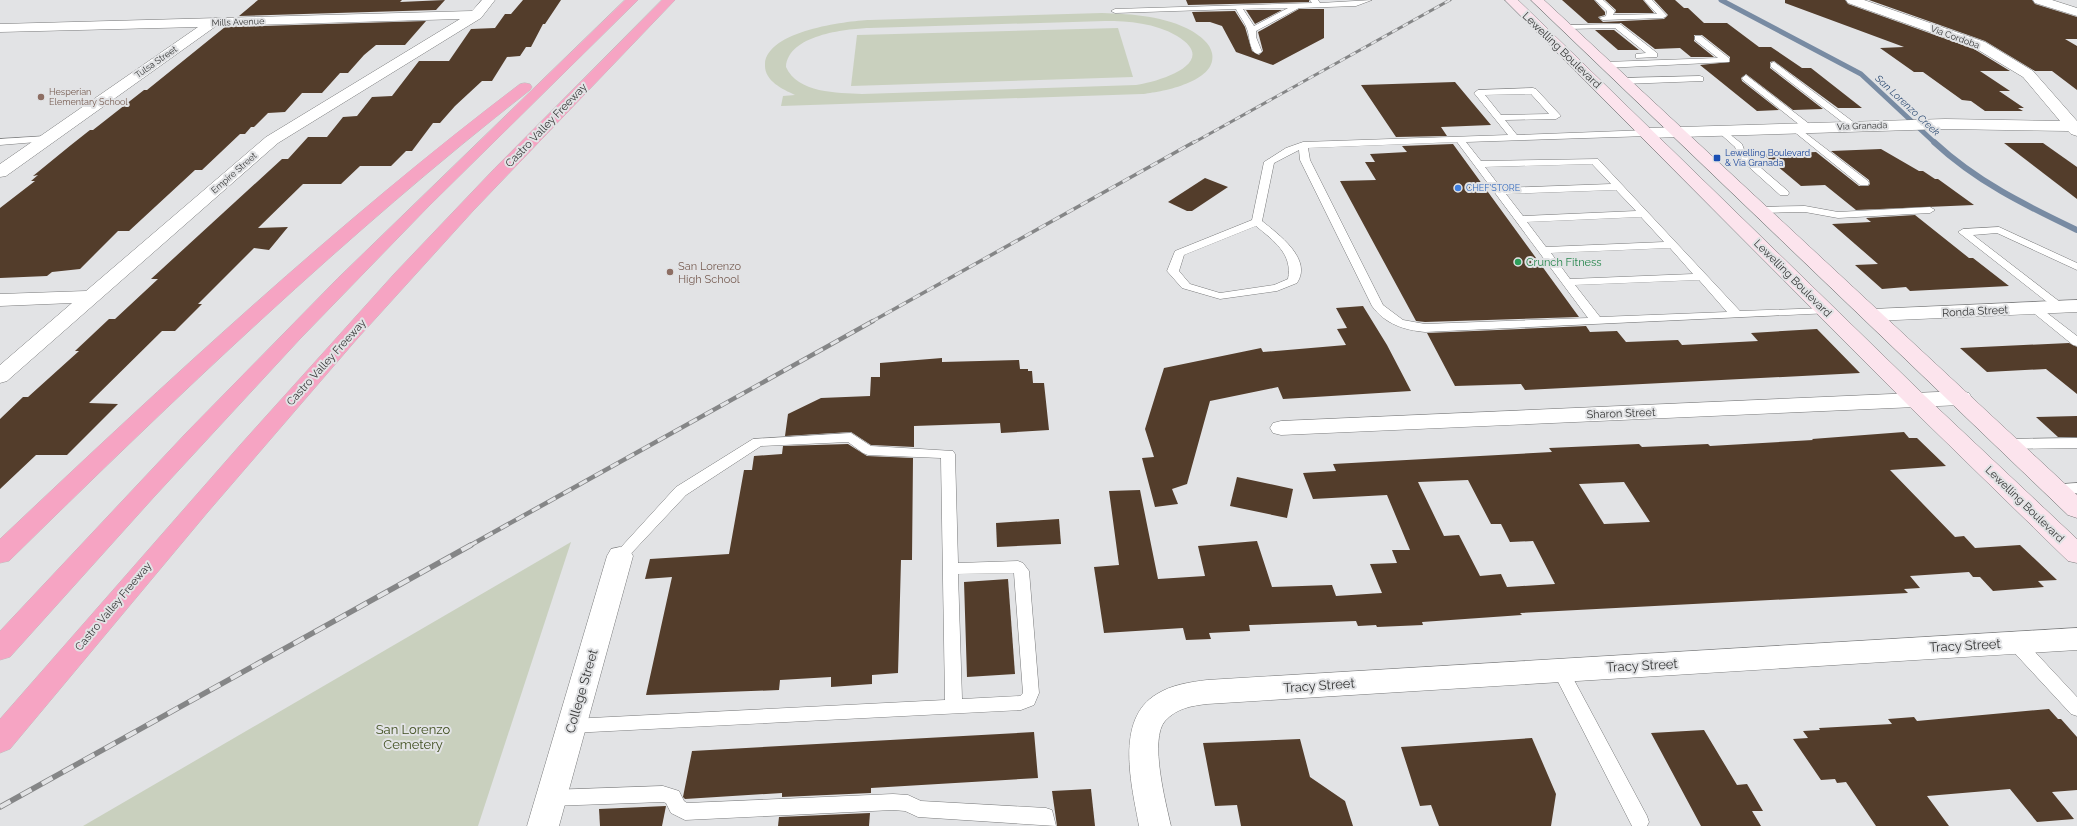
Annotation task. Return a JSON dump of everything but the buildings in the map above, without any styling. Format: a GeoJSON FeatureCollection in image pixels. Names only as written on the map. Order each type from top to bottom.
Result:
{"type":"FeatureCollection","features":[{"type":"Feature","properties":{"kind":"highway"},"geometry":{"type":"LineString","coordinates":[[0,649],[212,419],[342,284],[450,176],[632,0]]}},
{"type":"Feature","properties":{"kind":"highway","name":"Castro Valley Freeway"},"geometry":{"type":"LineString","coordinates":[[0,740],[218,484],[348,337],[493,180],[669,0]]}},
{"type":"Feature","properties":{"kind":"highway"},"geometry":{"type":"LineString","coordinates":[[0,554],[151,410],[352,230],[492,112],[525,87],[583,48]]}},
{"type":"Feature","properties":{"kind":"main road","name":"Lewelling Boulevard"},"geometry":{"type":"LineString","coordinates":[[1511,0],[1648,133],[1917,401],[2077,554]]}},
{"type":"Feature","properties":{"kind":"main road","name":"Lewelling Boulevard"},"geometry":{"type":"LineString","coordinates":[[1537,0],[1676,132],[1873,315],[2008,444],[2066,489],[2077,509]]}},
{"type":"Feature","properties":{"kind":"street","name":"Empire Street"},"geometry":{"type":"LineString","coordinates":[[0,376],[89,297],[272,140],[476,15],[488,0]]}},
{"type":"Feature","properties":{"kind":"street","name":"Via Cordoba"},"geometry":{"type":"LineString","coordinates":[[1852,0],[1980,46],[2028,74],[2076,127]]}},
{"type":"Feature","properties":{"kind":"street"},"geometry":{"type":"LineString","coordinates":[[2039,0],[2077,12]]}},
{"type":"Feature","properties":{"kind":"street","name":"Mills Avenue"},"geometry":{"type":"LineString","coordinates":[[0,28],[476,15]]}},
{"type":"Feature","properties":{"kind":"street","name":"Tulsa Street"},"geometry":{"type":"LineString","coordinates":[[0,172],[213,22]]}},
{"type":"Feature","properties":{"kind":"street","name":"Via Granada"},"geometry":{"type":"LineString","coordinates":[[1648,133],[1945,124],[2076,127]]}},
{"type":"Feature","properties":{"kind":"street"},"geometry":{"type":"LineString","coordinates":[[0,300],[89,297]]}},
{"type":"Feature","properties":{"kind":"street","name":"Ronda Street"},"geometry":{"type":"LineString","coordinates":[[1873,315],[2068,306]]}},
{"type":"Feature","properties":{"kind":"street","name":"Sharon Street"},"geometry":{"type":"LineString","coordinates":[[1281,428],[1961,398]]}},
{"type":"Feature","properties":{"kind":"street","name":"College Street"},"geometry":{"type":"LineString","coordinates":[[542,826],[620,556]]}},
{"type":"Feature","properties":{"kind":"street","name":"Tracy Street"},"geometry":{"type":"LineString","coordinates":[[1155,826],[1144,755],[1146,729],[1152,715],[1165,703],[1184,696],[1207,692],[2077,639]]}},
{"type":"Feature","properties":{"kind":"lane"},"geometry":{"type":"LineString","coordinates":[[1115,11],[1299,6],[1316,3],[1356,4],[1368,0]]}},
{"type":"Feature","properties":{"kind":"lane"},"geometry":{"type":"LineString","coordinates":[[1598,0],[1611,11],[1609,17]]}},
{"type":"Feature","properties":{"kind":"lane"},"geometry":{"type":"LineString","coordinates":[[1561,23],[1609,17],[1663,16],[1648,0]]}},
{"type":"Feature","properties":{"kind":"lane"},"geometry":{"type":"LineString","coordinates":[[1252,30],[1299,6]]}},
{"type":"Feature","properties":{"kind":"lane"},"geometry":{"type":"LineString","coordinates":[[1238,7],[1252,30],[1252,37],[1258,52]]}},
{"type":"Feature","properties":{"kind":"lane"},"geometry":{"type":"LineString","coordinates":[[1561,23],[1617,26],[1654,55],[1601,61]]}},
{"type":"Feature","properties":{"kind":"lane"},"geometry":{"type":"LineString","coordinates":[[1601,61],[1726,60],[1698,38]]}},
{"type":"Feature","properties":{"kind":"lane"},"geometry":{"type":"LineString","coordinates":[[1774,65],[1853,126]]}},
{"type":"Feature","properties":{"kind":"lane"},"geometry":{"type":"LineString","coordinates":[[1746,78],[1864,183]]}},
{"type":"Feature","properties":{"kind":"lane"},"geometry":{"type":"LineString","coordinates":[[1623,81],[1700,79]]}},
{"type":"Feature","properties":{"kind":"lane"},"geometry":{"type":"LineString","coordinates":[[1499,118],[1556,116],[1533,91],[1478,93],[1515,138]]}},
{"type":"Feature","properties":{"kind":"lane"},"geometry":{"type":"LineString","coordinates":[[1722,131],[1738,146],[1742,156],[1784,193]]}},
{"type":"Feature","properties":{"kind":"lane"},"geometry":{"type":"LineString","coordinates":[[1257,222],[1270,162],[1289,150],[1303,145],[1648,133]]}},
{"type":"Feature","properties":{"kind":"lane"},"geometry":{"type":"LineString","coordinates":[[0,142],[46,140]]}},
{"type":"Feature","properties":{"kind":"lane"},"geometry":{"type":"LineString","coordinates":[[1460,140],[1596,320]]}},
{"type":"Feature","properties":{"kind":"lane"},"geometry":{"type":"LineString","coordinates":[[1303,145],[1305,160],[1378,306],[1386,315],[1398,323],[1411,327],[1425,328],[1826,311]]}},
{"type":"Feature","properties":{"kind":"lane"},"geometry":{"type":"LineString","coordinates":[[1478,164],[1595,161],[1736,314]]}},
{"type":"Feature","properties":{"kind":"lane"},"geometry":{"type":"LineString","coordinates":[[1499,191],[1619,187]]}},
{"type":"Feature","properties":{"kind":"lane"},"geometry":{"type":"LineString","coordinates":[[1760,210],[1805,209],[1838,215],[1930,210]]}},
{"type":"Feature","properties":{"kind":"lane"},"geometry":{"type":"LineString","coordinates":[[1520,219],[1644,214]]}},
{"type":"Feature","properties":{"kind":"lane"},"geometry":{"type":"LineString","coordinates":[[1257,222],[1289,249],[1297,270],[1293,281],[1277,288],[1220,296],[1186,286],[1173,272],[1179,253],[1257,222]]}},
{"type":"Feature","properties":{"kind":"lane"},"geometry":{"type":"LineString","coordinates":[[2068,306],[1962,232],[1999,230],[2077,267]]}},
{"type":"Feature","properties":{"kind":"lane"},"geometry":{"type":"LineString","coordinates":[[1543,250],[1672,245]]}},
{"type":"Feature","properties":{"kind":"lane"},"geometry":{"type":"LineString","coordinates":[[1568,282],[1702,277]]}},
{"type":"Feature","properties":{"kind":"lane"},"geometry":{"type":"LineString","coordinates":[[2034,308],[2077,342]]}},
{"type":"Feature","properties":{"kind":"lane"},"geometry":{"type":"LineString","coordinates":[[620,556],[681,491],[758,442],[851,437],[868,450],[948,454],[954,706]]}},
{"type":"Feature","properties":{"kind":"lane"},"geometry":{"type":"LineString","coordinates":[[2008,444],[2077,443]]}},
{"type":"Feature","properties":{"kind":"lane"},"geometry":{"type":"LineString","coordinates":[[571,726],[1021,703],[1028,700],[1031,693],[1021,571],[1018,567],[950,569]]}},
{"type":"Feature","properties":{"kind":"lane"},"geometry":{"type":"LineString","coordinates":[[2015,642],[2073,701]]}},
{"type":"Feature","properties":{"kind":"lane"},"geometry":{"type":"LineString","coordinates":[[1560,670],[1640,822]]}},
{"type":"Feature","properties":{"kind":"lane"},"geometry":{"type":"LineString","coordinates":[[550,798],[663,794],[673,797],[677,807],[685,812],[893,802],[908,803],[918,809],[1046,816],[1047,826]]}},
{"type":"Feature","properties":{"kind":"green space"},"geometry":{"type":"Polygon","coordinates":[[[1102,13],[1137,15],[1171,22],[1192,31],[1204,40],[1211,49],[1211,63],[1206,71],[1186,84],[1162,91],[1142,94],[781,106],[783,96],[795,95],[775,84],[767,75],[765,70],[765,64],[769,53],[779,43],[809,30],[843,23],[870,20],[1102,13]],[[1114,21],[869,28],[846,30],[833,32],[807,41],[796,48],[789,56],[786,67],[791,76],[809,87],[830,92],[862,94],[1136,85],[1158,80],[1181,70],[1189,63],[1193,55],[1189,46],[1177,36],[1160,28],[1133,22],[1114,21]]]}},
{"type":"Feature","properties":{"kind":"green space"},"geometry":{"type":"Polygon","coordinates":[[[1118,28],[1133,77],[851,86],[857,35],[1118,28]]]}},
{"type":"Feature","properties":{"kind":"green space","name":"San Lorenzo Cemetery"},"geometry":{"type":"Polygon","coordinates":[[[571,542],[478,826],[83,826],[571,542]]]}},
{"type":"Feature","properties":{"kind":"waterway","name":"San Lorenzo Creek"},"geometry":{"type":"LineString","coordinates":[[1721,0],[1861,74],[1935,143]]}},
{"type":"Feature","properties":{"kind":"waterway","name":"San Lorenzo Creek"},"geometry":{"type":"LineString","coordinates":[[1934,142],[1984,181],[2020,202],[2077,230]]}},
{"type":"Feature","properties":{"kind":"railway"},"geometry":{"type":"LineString","coordinates":[[1193,143],[1450,0]]}},
{"type":"Feature","properties":{"kind":"railway"},"geometry":{"type":"LineString","coordinates":[[871,322],[1194,142]]}},
{"type":"Feature","properties":{"kind":"railway"},"geometry":{"type":"LineString","coordinates":[[469,546],[873,321]]}},
{"type":"Feature","properties":{"kind":"railway"},"geometry":{"type":"LineString","coordinates":[[0,807],[471,545]]}},
{"type":"Feature","properties":{"kind":"place","name":"Hesperian Elementary School"},"geometry":{"type":"Point","coordinates":[41,97]}},
{"type":"Feature","properties":{"kind":"place","name":"Lewelling Boulevard & Via Granada"},"geometry":{"type":"Point","coordinates":[1717,158]}},
{"type":"Feature","properties":{"kind":"place","name":"CHEF'STORE"},"geometry":{"type":"Point","coordinates":[1458,188]}},
{"type":"Feature","properties":{"kind":"place","name":"Crunch Fitness"},"geometry":{"type":"Point","coordinates":[1518,262]}},
{"type":"Feature","properties":{"kind":"place","name":"San Lorenzo High School"},"geometry":{"type":"Point","coordinates":[670,272]}}]}
